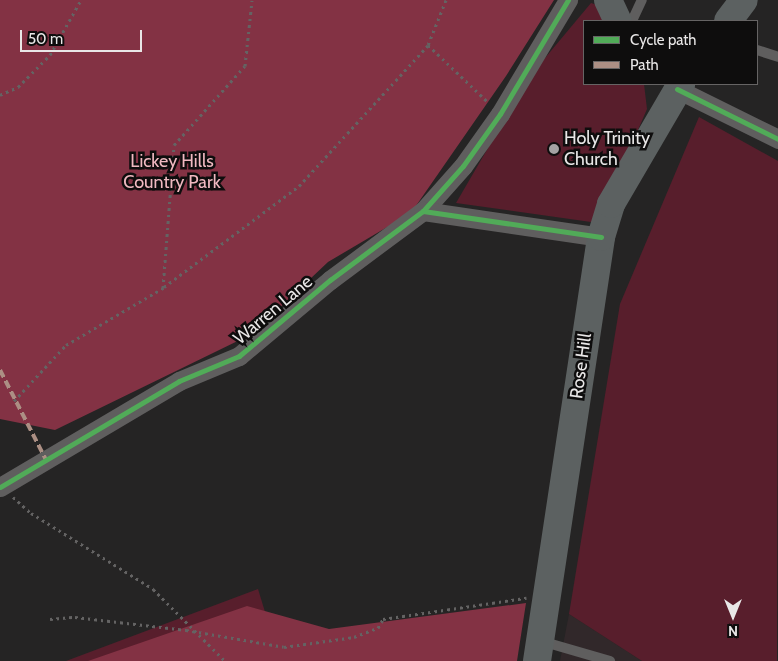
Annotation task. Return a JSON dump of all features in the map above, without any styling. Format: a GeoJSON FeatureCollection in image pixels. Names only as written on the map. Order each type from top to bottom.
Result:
{"type":"FeatureCollection","features":[{"type":"Feature","properties":{"kind":"main road"},"geometry":{"type":"LineString","coordinates":[[608,0],[618,20]]}},
{"type":"Feature","properties":{"kind":"main road"},"geometry":{"type":"LineString","coordinates":[[729,20],[744,0]]}},
{"type":"Feature","properties":{"kind":"main road","name":"Rose Hill"},"geometry":{"type":"LineString","coordinates":[[539,651],[600,236],[611,204],[670,89]]}},
{"type":"Feature","properties":{"kind":"street","name":"Warren Lane"},"geometry":{"type":"LineString","coordinates":[[1,487],[180,381],[239,356],[330,280],[423,211],[463,166],[500,114],[568,0]]}},
{"type":"Feature","properties":{"kind":"street"},"geometry":{"type":"LineString","coordinates":[[670,89],[778,140]]}},
{"type":"Feature","properties":{"kind":"street"},"geometry":{"type":"LineString","coordinates":[[423,211],[600,236]]}},
{"type":"Feature","properties":{"kind":"lane"},"geometry":{"type":"LineString","coordinates":[[632,20],[642,0]]}},
{"type":"Feature","properties":{"kind":"lane"},"geometry":{"type":"LineString","coordinates":[[758,50],[778,57]]}},
{"type":"Feature","properties":{"kind":"lane"},"geometry":{"type":"LineString","coordinates":[[539,651],[610,661]]}},
{"type":"Feature","properties":{"kind":"path"},"geometry":{"type":"LineString","coordinates":[[0,95],[18,87],[50,55],[81,0]]}},
{"type":"Feature","properties":{"kind":"path"},"geometry":{"type":"LineString","coordinates":[[163,288],[174,144],[246,66],[252,0]]}},
{"type":"Feature","properties":{"kind":"path"},"geometry":{"type":"LineString","coordinates":[[14,401],[66,345],[163,288],[299,186],[428,45],[446,0]]}},
{"type":"Feature","properties":{"kind":"path"},"geometry":{"type":"LineString","coordinates":[[428,45],[500,114]]}},
{"type":"Feature","properties":{"kind":"path"},"geometry":{"type":"LineString","coordinates":[[1,487],[31,513],[153,589],[199,632],[225,661]]}},
{"type":"Feature","properties":{"kind":"path"},"geometry":{"type":"LineString","coordinates":[[50,619],[75,617],[199,632],[284,647],[354,637],[378,628],[383,619],[528,598],[547,600]]}},
{"type":"Feature","properties":{"kind":"shaded area"},"geometry":{"type":"Polygon","coordinates":[[[591,3],[600,6],[608,20],[583,20],[583,85],[644,85],[647,109],[598,223],[456,203],[530,76],[591,3]]]}},
{"type":"Feature","properties":{"kind":"shaded area"},"geometry":{"type":"Polygon","coordinates":[[[699,117],[778,161],[777,661],[642,661],[569,614],[620,304],[699,117]]]}},
{"type":"Feature","properties":{"kind":"shaded area"},"geometry":{"type":"Polygon","coordinates":[[[258,589],[280,661],[66,661],[258,589]]]}},
{"type":"Feature","properties":{"kind":"shaded area"},"geometry":{"type":"Polygon","coordinates":[[[569,614],[642,661],[560,661],[569,614]]]}},
{"type":"Feature","properties":{"kind":"green space","name":"Lickey Hills Country Park"},"geometry":{"type":"Polygon","coordinates":[[[0,0],[554,0],[506,76],[411,213],[328,262],[252,334],[55,430],[0,419],[0,0]]]}},
{"type":"Feature","properties":{"kind":"green space"},"geometry":{"type":"Polygon","coordinates":[[[526,603],[517,661],[88,661],[247,606],[329,629],[526,603]]]}},
{"type":"Feature","properties":{"kind":"marked path"},"geometry":{"type":"LineString","coordinates":[[0,370],[46,460]]}},
{"type":"Feature","properties":{"kind":"cycle path"},"geometry":{"type":"LineString","coordinates":[[423,211],[463,166],[500,114],[568,0]]}},
{"type":"Feature","properties":{"kind":"cycle path"},"geometry":{"type":"LineString","coordinates":[[677,89],[778,139]]}},
{"type":"Feature","properties":{"kind":"cycle path"},"geometry":{"type":"LineString","coordinates":[[0,487],[179,381],[239,356],[330,280],[423,211],[601,237]]}},
{"type":"Feature","properties":{"kind":"place","name":"Holy Trinity Church"},"geometry":{"type":"Point","coordinates":[554,149]}}]}
